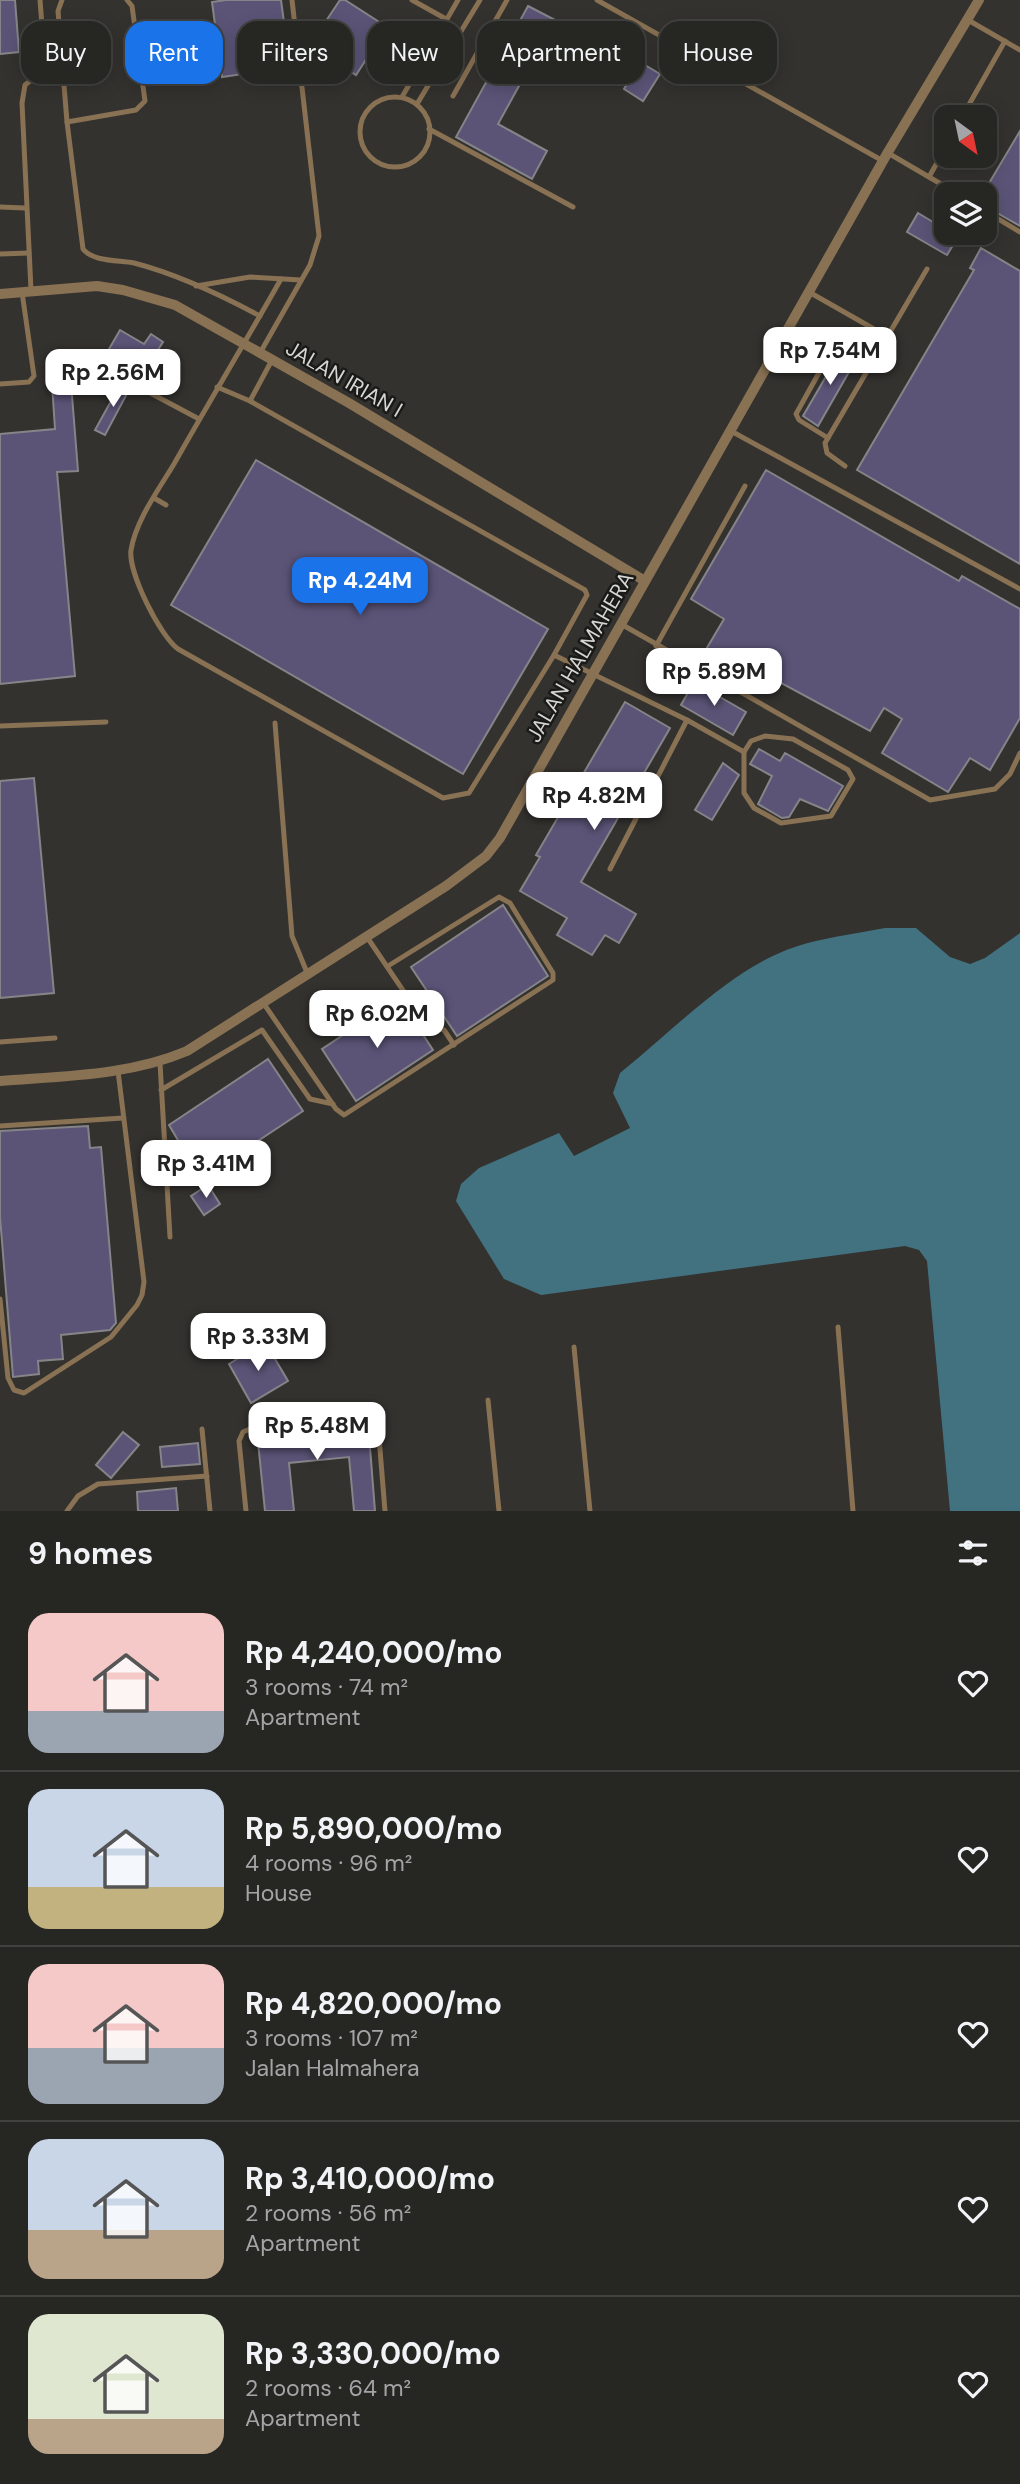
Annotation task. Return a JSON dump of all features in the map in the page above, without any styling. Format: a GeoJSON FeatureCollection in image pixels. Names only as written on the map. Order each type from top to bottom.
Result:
{"type":"FeatureCollection","features":[{"type":"Feature","properties":{"kind":"street","name":"JALAN HALMAHERA"},"geometry":{"type":"LineString","coordinates":[[0,1082],[118,1071],[160,1063],[187,1051],[367,937],[486,856],[500,838],[885,157],[979,0]]}},
{"type":"Feature","properties":{"kind":"street","name":"JALAN IRIAN I"},"geometry":{"type":"LineString","coordinates":[[0,294],[88,286],[123,290],[174,305],[446,460],[645,581]]}},
{"type":"Feature","properties":{"kind":"lane"},"geometry":{"type":"LineString","coordinates":[[0,384],[29,382],[34,376],[27,291],[29,253],[22,103],[25,85],[39,74],[45,64],[40,0]]}},
{"type":"Feature","properties":{"kind":"lane"},"geometry":{"type":"LineString","coordinates":[[62,0],[58,11],[80,242],[87,253],[148,267],[260,316]]}},
{"type":"Feature","properties":{"kind":"lane"},"geometry":{"type":"LineString","coordinates":[[68,122],[136,110],[145,101],[132,6],[127,0]]}},
{"type":"Feature","properties":{"kind":"lane"},"geometry":{"type":"LineString","coordinates":[[260,353],[317,249],[319,236],[292,0]]}},
{"type":"Feature","properties":{"kind":"lane"},"geometry":{"type":"LineString","coordinates":[[412,0],[446,19]]}},
{"type":"Feature","properties":{"kind":"lane"},"geometry":{"type":"LineString","coordinates":[[402,97],[458,0]]}},
{"type":"Feature","properties":{"kind":"lane"},"geometry":{"type":"LineString","coordinates":[[417,104],[480,0]]}},
{"type":"Feature","properties":{"kind":"lane"},"geometry":{"type":"LineString","coordinates":[[453,96],[507,0]]}},
{"type":"Feature","properties":{"kind":"lane"},"geometry":{"type":"LineString","coordinates":[[597,0],[885,157],[938,182]]}},
{"type":"Feature","properties":{"kind":"lane"},"geometry":{"type":"LineString","coordinates":[[967,20],[1020,50]]}},
{"type":"Feature","properties":{"kind":"lane"},"geometry":{"type":"LineString","coordinates":[[969,105],[1004,41]]}},
{"type":"Feature","properties":{"kind":"lane"},"geometry":{"type":"LineString","coordinates":[[402,97],[417,104],[427,118],[429,129],[424,150],[412,162],[396,167],[379,163],[366,153],[360,137],[361,121],[370,106],[385,98],[402,97]]}},
{"type":"Feature","properties":{"kind":"lane"},"geometry":{"type":"LineString","coordinates":[[429,129],[573,207]]}},
{"type":"Feature","properties":{"kind":"lane"},"geometry":{"type":"LineString","coordinates":[[929,177],[934,168]]}},
{"type":"Feature","properties":{"kind":"lane"},"geometry":{"type":"LineString","coordinates":[[0,207],[25,208]]}},
{"type":"Feature","properties":{"kind":"lane"},"geometry":{"type":"LineString","coordinates":[[997,218],[1020,232]]}},
{"type":"Feature","properties":{"kind":"lane"},"geometry":{"type":"LineString","coordinates":[[0,254],[29,253]]}},
{"type":"Feature","properties":{"kind":"lane"},"geometry":{"type":"LineString","coordinates":[[845,466],[824,449],[828,438],[927,269]]}},
{"type":"Feature","properties":{"kind":"lane"},"geometry":{"type":"LineString","coordinates":[[195,286],[240,277],[301,280]]}},
{"type":"Feature","properties":{"kind":"lane"},"geometry":{"type":"LineString","coordinates":[[216,387],[250,401],[579,584],[587,595],[554,655],[469,793],[443,797],[169,642],[131,565],[135,536],[154,498],[216,387],[282,279]]}},
{"type":"Feature","properties":{"kind":"lane"},"geometry":{"type":"LineString","coordinates":[[809,292],[888,337]]}},
{"type":"Feature","properties":{"kind":"lane"},"geometry":{"type":"LineString","coordinates":[[828,438],[799,420],[796,414],[835,344],[841,340],[875,358]]}},
{"type":"Feature","properties":{"kind":"lane"},"geometry":{"type":"LineString","coordinates":[[250,401],[272,360]]}},
{"type":"Feature","properties":{"kind":"lane"},"geometry":{"type":"LineString","coordinates":[[96,364],[199,419]]}},
{"type":"Feature","properties":{"kind":"lane"},"geometry":{"type":"LineString","coordinates":[[730,431],[1020,589]]}},
{"type":"Feature","properties":{"kind":"lane"},"geometry":{"type":"LineString","coordinates":[[656,646],[746,486]]}},
{"type":"Feature","properties":{"kind":"lane"},"geometry":{"type":"LineString","coordinates":[[154,498],[166,505]]}},
{"type":"Feature","properties":{"kind":"lane"},"geometry":{"type":"LineString","coordinates":[[620,624],[930,800],[995,789],[1010,774],[1020,753]]}},
{"type":"Feature","properties":{"kind":"lane"},"geometry":{"type":"LineString","coordinates":[[554,655],[687,720],[744,752]]}},
{"type":"Feature","properties":{"kind":"lane"},"geometry":{"type":"LineString","coordinates":[[610,869],[687,720]]}},
{"type":"Feature","properties":{"kind":"lane"},"geometry":{"type":"LineString","coordinates":[[0,726],[106,722]]}},
{"type":"Feature","properties":{"kind":"lane"},"geometry":{"type":"LineString","coordinates":[[275,723],[292,936],[308,975]]}},
{"type":"Feature","properties":{"kind":"lane"},"geometry":{"type":"LineString","coordinates":[[757,738],[793,738],[848,770],[852,779],[831,816],[781,823],[747,801],[744,752],[757,738]]}},
{"type":"Feature","properties":{"kind":"lane"},"geometry":{"type":"LineString","coordinates":[[264,1004],[332,1104],[340,1114],[348,1115],[553,980],[553,974],[505,898],[494,898],[388,966]]}},
{"type":"Feature","properties":{"kind":"lane"},"geometry":{"type":"LineString","coordinates":[[367,937],[427,1026],[444,1030],[454,1045]]}},
{"type":"Feature","properties":{"kind":"lane"},"geometry":{"type":"LineString","coordinates":[[161,1090],[262,1030],[304,1093],[310,1098],[332,1104]]}},
{"type":"Feature","properties":{"kind":"lane"},"geometry":{"type":"LineString","coordinates":[[0,1042],[55,1038]]}},
{"type":"Feature","properties":{"kind":"lane"},"geometry":{"type":"LineString","coordinates":[[160,1063],[170,1237]]}},
{"type":"Feature","properties":{"kind":"lane"},"geometry":{"type":"LineString","coordinates":[[0,1298],[8,1378],[14,1390],[24,1393],[111,1337],[137,1305],[144,1282],[118,1071]]}},
{"type":"Feature","properties":{"kind":"lane"},"geometry":{"type":"LineString","coordinates":[[0,1126],[123,1118]]}},
{"type":"Feature","properties":{"kind":"lane"},"geometry":{"type":"LineString","coordinates":[[838,1327],[853,1511]]}},
{"type":"Feature","properties":{"kind":"lane"},"geometry":{"type":"LineString","coordinates":[[574,1347],[590,1511]]}},
{"type":"Feature","properties":{"kind":"lane"},"geometry":{"type":"LineString","coordinates":[[488,1401],[499,1511]]}},
{"type":"Feature","properties":{"kind":"lane"},"geometry":{"type":"LineString","coordinates":[[246,1511],[239,1441],[243,1433],[250,1429],[370,1416],[378,1425],[385,1511]]}},
{"type":"Feature","properties":{"kind":"lane"},"geometry":{"type":"LineString","coordinates":[[202,1429],[210,1511]]}},
{"type":"Feature","properties":{"kind":"lane"},"geometry":{"type":"LineString","coordinates":[[67,1511],[78,1496],[98,1484],[207,1475]]}},
{"type":"Feature","properties":{"kind":"water"},"geometry":{"type":"Polygon","coordinates":[[[885,928],[916,928],[950,957],[970,964],[985,958],[1020,933],[1020,1511],[950,1511],[927,1261],[919,1250],[905,1246],[541,1295],[504,1279],[456,1201],[461,1184],[479,1168],[559,1133],[574,1156],[630,1128],[613,1093],[620,1073],[715,993],[755,965],[801,945],[885,928]]]}},
{"type":"Feature","properties":{"kind":"building"},"geometry":{"type":"Polygon","coordinates":[[[0,0],[15,0],[19,52],[0,54],[0,0]]]}},
{"type":"Feature","properties":{"kind":"building"},"geometry":{"type":"Polygon","coordinates":[[[281,0],[284,21],[237,21],[237,75],[223,77],[223,21],[215,21],[212,2],[281,0]]]}},
{"type":"Feature","properties":{"kind":"building"},"geometry":{"type":"Polygon","coordinates":[[[340,0],[345,0],[378,21],[367,21],[367,58],[356,75],[353,73],[353,21],[326,21],[340,0]]]}},
{"type":"Feature","properties":{"kind":"building"},"geometry":{"type":"Polygon","coordinates":[[[528,6],[557,21],[520,21],[528,6]]]}},
{"type":"Feature","properties":{"kind":"building"},"geometry":{"type":"Polygon","coordinates":[[[645,65],[659,73],[643,101],[624,89],[627,84],[645,84],[645,65]]]}},
{"type":"Feature","properties":{"kind":"building"},"geometry":{"type":"Polygon","coordinates":[[[485,84],[520,84],[498,124],[547,151],[532,179],[456,137],[485,84]]]}},
{"type":"Feature","properties":{"kind":"building"},"geometry":{"type":"Polygon","coordinates":[[[1020,131],[1020,226],[997,213],[997,182],[990,182],[1020,131]]]}},
{"type":"Feature","properties":{"kind":"building"},"geometry":{"type":"Polygon","coordinates":[[[918,213],[934,223],[934,245],[953,245],[947,255],[907,232],[918,213]]]}},
{"type":"Feature","properties":{"kind":"building"},"geometry":{"type":"Polygon","coordinates":[[[981,248],[1020,271],[1020,564],[857,470],[974,270],[970,268],[981,248]]]}},
{"type":"Feature","properties":{"kind":"building"},"geometry":{"type":"Polygon","coordinates":[[[120,330],[144,344],[151,334],[163,342],[138,381],[102,361],[120,330]]]}},
{"type":"Feature","properties":{"kind":"building"},"geometry":{"type":"Polygon","coordinates":[[[842,349],[857,358],[818,426],[803,416],[842,349]]]}},
{"type":"Feature","properties":{"kind":"building"},"geometry":{"type":"Polygon","coordinates":[[[71,383],[78,471],[57,472],[75,676],[0,684],[0,434],[55,429],[52,384],[71,383]]]}},
{"type":"Feature","properties":{"kind":"building"},"geometry":{"type":"Polygon","coordinates":[[[121,383],[130,388],[105,435],[95,430],[121,383]]]}},
{"type":"Feature","properties":{"kind":"building"},"geometry":{"type":"Polygon","coordinates":[[[256,460],[548,629],[463,774],[171,605],[256,460]]]}},
{"type":"Feature","properties":{"kind":"building"},"geometry":{"type":"Polygon","coordinates":[[[766,470],[959,581],[962,576],[1020,609],[1020,718],[990,770],[970,758],[948,792],[882,753],[902,719],[884,708],[870,731],[774,679],[767,690],[704,653],[724,619],[691,599],[766,470]]]}},
{"type":"Feature","properties":{"kind":"building"},"geometry":{"type":"Polygon","coordinates":[[[694,682],[746,712],[733,735],[681,705],[694,682]]]}},
{"type":"Feature","properties":{"kind":"building"},"geometry":{"type":"Polygon","coordinates":[[[625,702],[670,728],[581,882],[636,914],[619,943],[605,935],[592,955],[557,935],[567,918],[520,891],[540,857],[536,855],[625,702]]]}},
{"type":"Feature","properties":{"kind":"building"},"geometry":{"type":"Polygon","coordinates":[[[759,749],[780,761],[785,753],[843,786],[828,811],[800,799],[789,817],[782,818],[758,804],[772,776],[750,764],[759,749]]]}},
{"type":"Feature","properties":{"kind":"building"},"geometry":{"type":"Polygon","coordinates":[[[723,763],[739,775],[712,820],[695,810],[723,763]]]}},
{"type":"Feature","properties":{"kind":"building"},"geometry":{"type":"Polygon","coordinates":[[[34,778],[54,993],[0,998],[0,781],[34,778]]]}},
{"type":"Feature","properties":{"kind":"building"},"geometry":{"type":"Polygon","coordinates":[[[503,905],[548,976],[457,1036],[411,967],[503,905]]]}},
{"type":"Feature","properties":{"kind":"building"},"geometry":{"type":"Polygon","coordinates":[[[399,998],[433,1050],[356,1101],[322,1049],[399,998]]]}},
{"type":"Feature","properties":{"kind":"building"},"geometry":{"type":"Polygon","coordinates":[[[268,1059],[303,1111],[201,1179],[169,1125],[268,1059]]]}},
{"type":"Feature","properties":{"kind":"building"},"geometry":{"type":"Polygon","coordinates":[[[88,1126],[90,1148],[101,1147],[116,1323],[110,1330],[61,1335],[63,1359],[38,1361],[39,1374],[13,1377],[0,1217],[0,1131],[88,1126]]]}},
{"type":"Feature","properties":{"kind":"building"},"geometry":{"type":"Polygon","coordinates":[[[208,1185],[220,1204],[204,1215],[191,1196],[208,1185]]]}},
{"type":"Feature","properties":{"kind":"building"},"geometry":{"type":"Polygon","coordinates":[[[265,1342],[288,1381],[251,1403],[229,1364],[265,1342]]]}},
{"type":"Feature","properties":{"kind":"building"},"geometry":{"type":"Polygon","coordinates":[[[368,1422],[375,1511],[354,1511],[349,1457],[289,1463],[294,1511],[265,1511],[258,1442],[292,1438],[291,1430],[368,1422]]]}},
{"type":"Feature","properties":{"kind":"building"},"geometry":{"type":"Polygon","coordinates":[[[123,1432],[139,1445],[111,1478],[96,1465],[123,1432]]]}},
{"type":"Feature","properties":{"kind":"building"},"geometry":{"type":"Polygon","coordinates":[[[198,1443],[200,1464],[162,1467],[160,1447],[198,1443]]]}},
{"type":"Feature","properties":{"kind":"building"},"geometry":{"type":"Polygon","coordinates":[[[176,1488],[178,1511],[138,1511],[137,1492],[176,1488]]]}}]}
